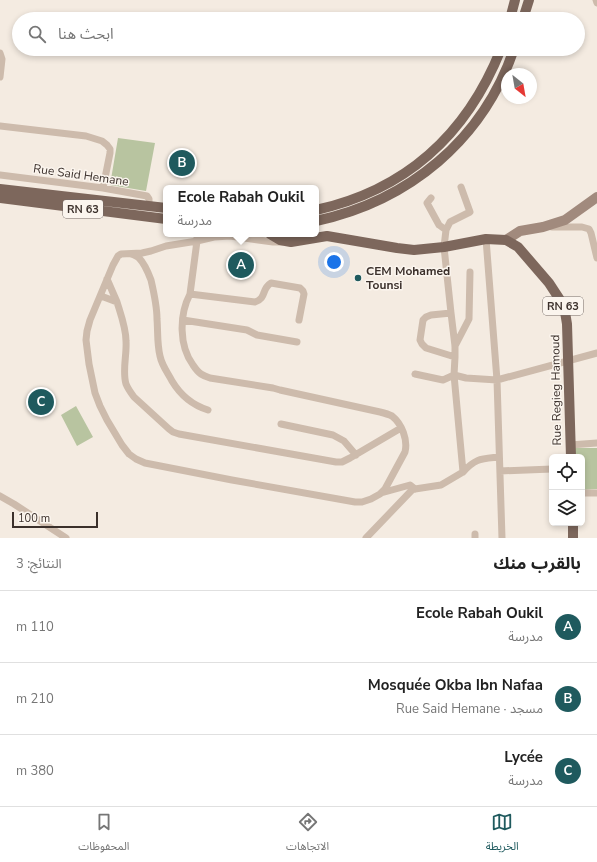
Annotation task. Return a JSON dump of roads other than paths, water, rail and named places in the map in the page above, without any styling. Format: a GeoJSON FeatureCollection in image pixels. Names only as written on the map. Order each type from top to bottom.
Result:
{"type":"FeatureCollection","features":[{"type":"Feature","properties":{"kind":"main road"},"geometry":{"type":"LineString","coordinates":[[512,12],[516,0]]}},
{"type":"Feature","properties":{"kind":"main road"},"geometry":{"type":"LineString","coordinates":[[525,12],[529,0]]}},
{"type":"Feature","properties":{"kind":"main road"},"geometry":{"type":"LineString","coordinates":[[319,209],[350,200],[378,189],[405,174],[442,144],[471,107],[486,81],[498,56]]}},
{"type":"Feature","properties":{"kind":"main road"},"geometry":{"type":"LineString","coordinates":[[319,220],[344,214],[376,202],[413,181],[429,169],[460,140],[473,124],[496,89],[511,56]]}},
{"type":"Feature","properties":{"kind":"main road"},"geometry":{"type":"LineString","coordinates":[[0,189],[163,208]]}},
{"type":"Feature","properties":{"kind":"main road","name":"RN 63"},"geometry":{"type":"LineString","coordinates":[[0,198],[163,219]]}},
{"type":"Feature","properties":{"kind":"main road"},"geometry":{"type":"LineString","coordinates":[[275,237],[280,240],[285,238],[294,242],[326,236],[414,250],[444,247],[486,239],[506,240]]}},
{"type":"Feature","properties":{"kind":"main road","name":"Rue Regieg Hamoud"},"geometry":{"type":"LineString","coordinates":[[506,240],[518,247],[544,277],[564,306],[567,324],[569,362],[571,454]]}},
{"type":"Feature","properties":{"kind":"main road"},"geometry":{"type":"LineString","coordinates":[[572,526],[573,538]]}},
{"type":"Feature","properties":{"kind":"street"},"geometry":{"type":"LineString","coordinates":[[0,53],[2,60],[0,77]]}},
{"type":"Feature","properties":{"kind":"street"},"geometry":{"type":"LineString","coordinates":[[0,126],[86,136],[102,141],[110,149],[103,188]]}},
{"type":"Feature","properties":{"kind":"street","name":"Rue Said Hemane"},"geometry":{"type":"LineString","coordinates":[[0,175],[103,188],[147,196],[149,199],[149,206]]}},
{"type":"Feature","properties":{"kind":"street"},"geometry":{"type":"LineString","coordinates":[[461,187],[470,212],[450,222],[446,230],[444,247],[455,346],[454,374],[463,472]]}},
{"type":"Feature","properties":{"kind":"street"},"geometry":{"type":"LineString","coordinates":[[506,240],[520,231],[543,227],[565,220],[597,197]]}},
{"type":"Feature","properties":{"kind":"street"},"geometry":{"type":"LineString","coordinates":[[431,198],[427,203],[439,225],[446,230]]}},
{"type":"Feature","properties":{"kind":"street"},"geometry":{"type":"LineString","coordinates":[[543,227],[582,227],[589,229],[597,258]]}},
{"type":"Feature","properties":{"kind":"street"},"geometry":{"type":"LineString","coordinates":[[214,237],[197,238],[151,251],[121,254],[118,256],[90,320],[86,340],[95,393],[107,420],[129,454],[145,463],[154,465],[355,502],[371,500],[380,494],[410,485],[415,489]]}},
{"type":"Feature","properties":{"kind":"street"},"geometry":{"type":"LineString","coordinates":[[237,237],[273,242],[285,238]]}},
{"type":"Feature","properties":{"kind":"street"},"geometry":{"type":"LineString","coordinates":[[197,238],[190,294],[183,313],[183,340],[187,355],[193,366],[201,374],[210,378],[273,388],[390,415],[401,428],[406,439],[406,447],[405,452],[389,483],[380,494]]}},
{"type":"Feature","properties":{"kind":"street"},"geometry":{"type":"LineString","coordinates":[[486,239],[497,380],[502,538]]}},
{"type":"Feature","properties":{"kind":"street"},"geometry":{"type":"LineString","coordinates":[[131,254],[143,263],[150,278],[156,302],[159,347],[165,368],[175,386],[184,396],[193,404],[208,410]]}},
{"type":"Feature","properties":{"kind":"street"},"geometry":{"type":"LineString","coordinates":[[455,346],[469,319],[470,272]]}},
{"type":"Feature","properties":{"kind":"street"},"geometry":{"type":"LineString","coordinates":[[107,280],[117,302],[126,334],[126,384],[134,397],[173,432],[342,462],[401,428]]}},
{"type":"Feature","properties":{"kind":"street"},"geometry":{"type":"LineString","coordinates":[[190,294],[255,302],[262,299],[266,287],[270,283],[300,288],[304,294],[299,320]]}},
{"type":"Feature","properties":{"kind":"street"},"geometry":{"type":"LineString","coordinates":[[101,296],[117,302]]}},
{"type":"Feature","properties":{"kind":"street"},"geometry":{"type":"LineString","coordinates":[[451,313],[426,317],[423,320],[420,340],[426,348],[455,357]]}},
{"type":"Feature","properties":{"kind":"street"},"geometry":{"type":"LineString","coordinates":[[183,320],[247,330],[257,334],[297,342]]}},
{"type":"Feature","properties":{"kind":"street"},"geometry":{"type":"LineString","coordinates":[[414,374],[443,380],[454,374],[466,378],[497,380],[569,362],[597,353]]}},
{"type":"Feature","properties":{"kind":"street"},"geometry":{"type":"LineString","coordinates":[[281,424],[333,435],[344,441],[356,455]]}},
{"type":"Feature","properties":{"kind":"street"},"geometry":{"type":"LineString","coordinates":[[570,445],[597,443]]}},
{"type":"Feature","properties":{"kind":"street"},"geometry":{"type":"LineString","coordinates":[[366,538],[415,489],[441,485],[463,472],[470,464],[478,459],[499,456]]}},
{"type":"Feature","properties":{"kind":"street"},"geometry":{"type":"LineString","coordinates":[[500,471],[549,470]]}},
{"type":"Feature","properties":{"kind":"street"},"geometry":{"type":"LineString","coordinates":[[585,494],[597,493]]}},
{"type":"Feature","properties":{"kind":"street"},"geometry":{"type":"LineString","coordinates":[[0,496],[66,538]]}},
{"type":"Feature","properties":{"kind":"place","name":"Mosquée Okba Ibn Nafaa"},"geometry":{"type":"Point","coordinates":[182,163]}},
{"type":"Feature","properties":{"kind":"place","name":"Ecole Rabah Oukil"},"geometry":{"type":"Point","coordinates":[241,265]}},
{"type":"Feature","properties":{"kind":"place","name":"CEM Mohamed Tounsi"},"geometry":{"type":"Point","coordinates":[358,278]}},
{"type":"Feature","properties":{"kind":"place","name":"Lycée"},"geometry":{"type":"Point","coordinates":[41,402]}}]}
